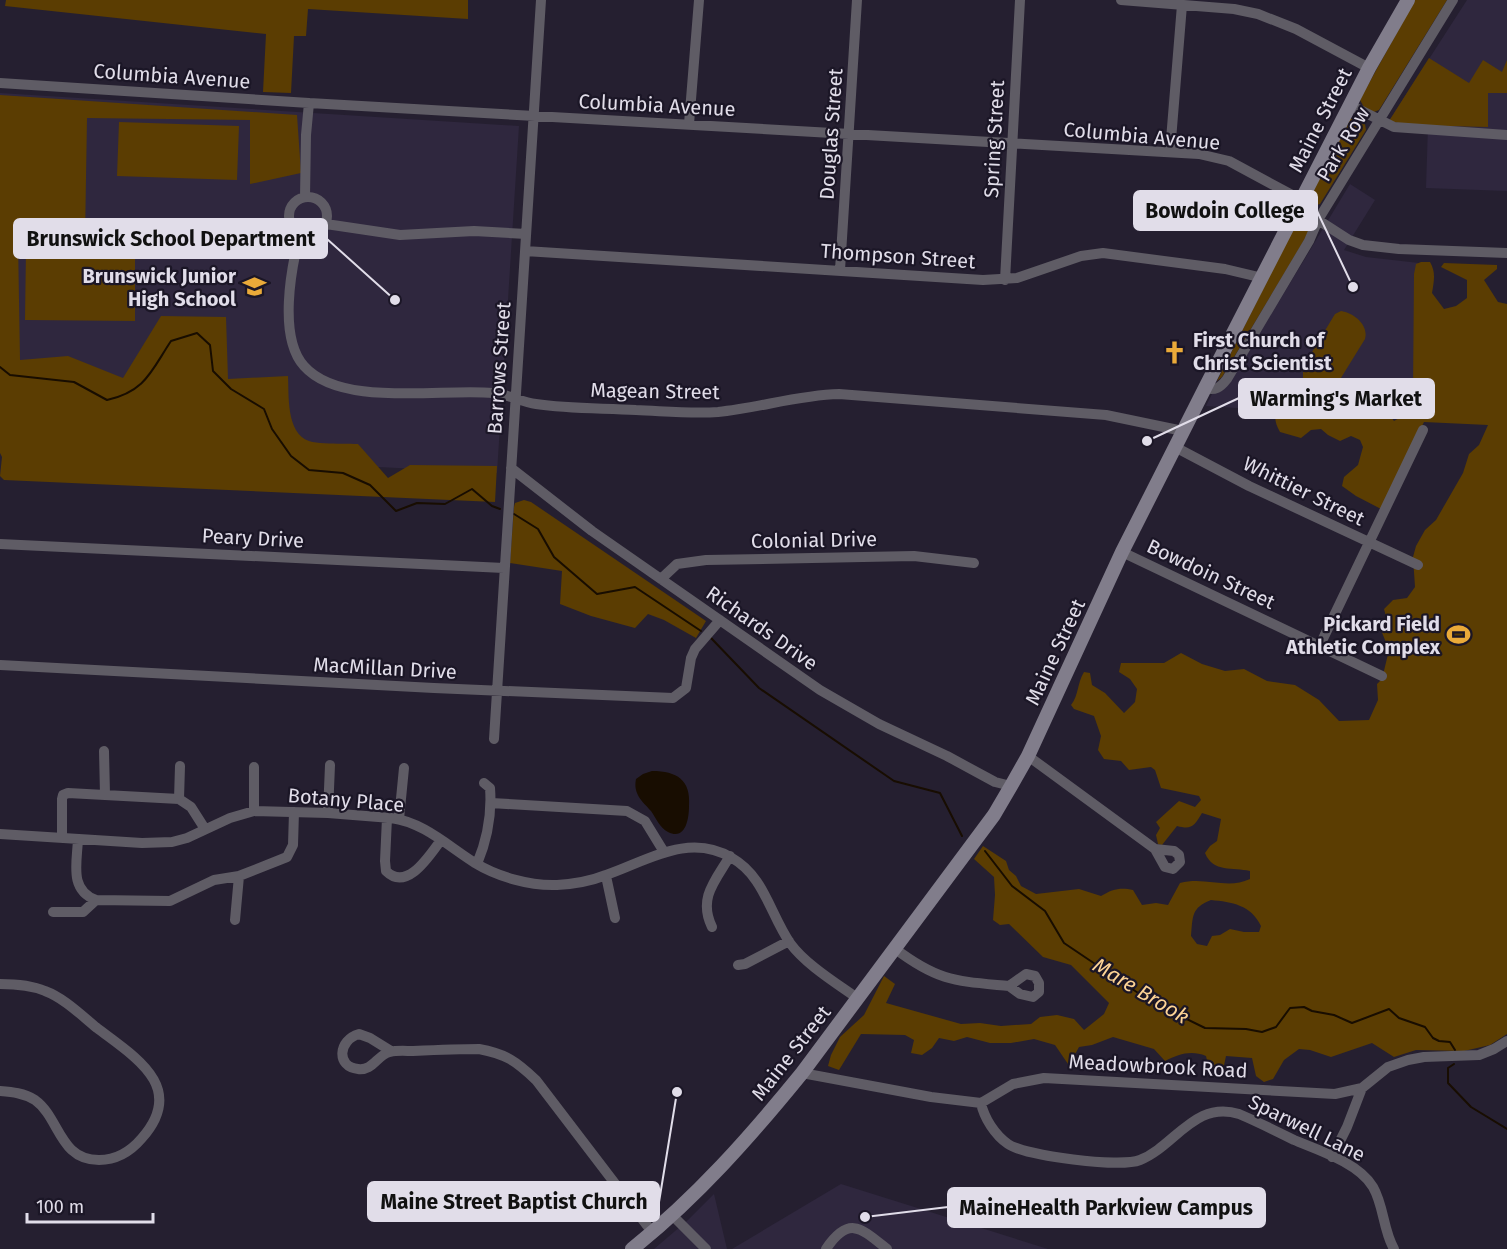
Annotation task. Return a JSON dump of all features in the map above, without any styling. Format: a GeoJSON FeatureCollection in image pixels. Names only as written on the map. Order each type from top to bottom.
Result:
{"type":"FeatureCollection","features":[{"type":"Feature","properties":{"kind":"street","name":"Barrows Street"},"geometry":{"type":"LineString","coordinates":[[494,739],[541,0]]}},
{"type":"Feature","properties":{"kind":"street"},"geometry":{"type":"LineString","coordinates":[[689,124],[699,0]]}},
{"type":"Feature","properties":{"kind":"street","name":"Douglas Street"},"geometry":{"type":"LineString","coordinates":[[840,270],[857,0]]}},
{"type":"Feature","properties":{"kind":"street","name":"Spring Street"},"geometry":{"type":"LineString","coordinates":[[1005,280],[1020,0]]}},
{"type":"Feature","properties":{"kind":"street"},"geometry":{"type":"LineString","coordinates":[[1121,0],[1244,10],[1272,18],[1369,68]]}},
{"type":"Feature","properties":{"kind":"street","name":"Maine Street"},"geometry":{"type":"LineString","coordinates":[[632,1249],[711,1179],[802,1073],[993,815],[1028,756],[1122,552],[1204,388],[1263,278],[1369,68],[1408,0]]}},
{"type":"Feature","properties":{"kind":"street","name":"Park Row"},"geometry":{"type":"LineString","coordinates":[[1204,388],[1213,390],[1221,387],[1227,379],[1309,241],[1318,220],[1453,0]]}},
{"type":"Feature","properties":{"kind":"street"},"geometry":{"type":"LineString","coordinates":[[1170,152],[1182,5]]}},
{"type":"Feature","properties":{"kind":"street","name":"Columbia Avenue"},"geometry":{"type":"LineString","coordinates":[[0,83],[1012,145],[1199,154],[1229,161],[1292,195],[1318,220],[1349,240],[1370,246],[1507,253]]}},
{"type":"Feature","properties":{"kind":"street"},"geometry":{"type":"LineString","coordinates":[[305,197],[309,103]]}},
{"type":"Feature","properties":{"kind":"street"},"geometry":{"type":"LineString","coordinates":[[1350,105],[1401,129],[1507,135]]}},
{"type":"Feature","properties":{"kind":"street"},"geometry":{"type":"LineString","coordinates":[[305,197],[314,198],[324,205],[328,215],[326,224],[315,235],[300,234],[293,228],[289,214],[293,205],[305,197]]}},
{"type":"Feature","properties":{"kind":"street"},"geometry":{"type":"LineString","coordinates":[[326,224],[399,235],[474,231],[526,234]]}},
{"type":"Feature","properties":{"kind":"street","name":"Magean Street"},"geometry":{"type":"LineString","coordinates":[[300,234],[291,277],[290,335],[295,352],[310,372],[329,383],[358,390],[394,393],[490,392],[524,402],[545,405],[702,412],[747,408],[808,396],[839,394],[1106,415],[1183,431]]}},
{"type":"Feature","properties":{"kind":"street","name":"Thompson Street"},"geometry":{"type":"LineString","coordinates":[[525,251],[983,280],[1005,280],[1081,256],[1103,253],[1225,269],[1263,278]]}},
{"type":"Feature","properties":{"kind":"street"},"geometry":{"type":"LineString","coordinates":[[1320,645],[1423,430]]}},
{"type":"Feature","properties":{"kind":"street","name":"Whittier Street"},"geometry":{"type":"LineString","coordinates":[[1175,447],[1249,486],[1418,565]]}},
{"type":"Feature","properties":{"kind":"street","name":"Richards Drive"},"geometry":{"type":"LineString","coordinates":[[511,468],[583,524],[840,703],[995,782],[1011,786]]}},
{"type":"Feature","properties":{"kind":"street","name":"Peary Drive"},"geometry":{"type":"LineString","coordinates":[[0,544],[504,568]]}},
{"type":"Feature","properties":{"kind":"street","name":"Bowdoin Street"},"geometry":{"type":"LineString","coordinates":[[1122,552],[1382,676]]}},
{"type":"Feature","properties":{"kind":"street","name":"Colonial Drive"},"geometry":{"type":"LineString","coordinates":[[661,579],[677,564],[706,560],[914,556],[974,562]]}},
{"type":"Feature","properties":{"kind":"street","name":"MacMillan Drive"},"geometry":{"type":"LineString","coordinates":[[0,665],[673,698],[686,688],[691,658],[695,649],[720,620]]}},
{"type":"Feature","properties":{"kind":"street"},"geometry":{"type":"LineString","coordinates":[[104,751],[105,794]]}},
{"type":"Feature","properties":{"kind":"street"},"geometry":{"type":"LineString","coordinates":[[1028,756],[1155,849]]}},
{"type":"Feature","properties":{"kind":"street"},"geometry":{"type":"LineString","coordinates":[[328,813],[330,765]]}},
{"type":"Feature","properties":{"kind":"street"},"geometry":{"type":"LineString","coordinates":[[179,799],[180,766]]}},
{"type":"Feature","properties":{"kind":"street"},"geometry":{"type":"LineString","coordinates":[[254,767],[254,811]]}},
{"type":"Feature","properties":{"kind":"street"},"geometry":{"type":"LineString","coordinates":[[399,819],[404,768]]}},
{"type":"Feature","properties":{"kind":"street"},"geometry":{"type":"LineString","coordinates":[[477,864],[487,833],[491,803],[490,788],[484,783]]}},
{"type":"Feature","properties":{"kind":"street"},"geometry":{"type":"LineString","coordinates":[[62,838],[63,795],[105,794],[179,799],[191,807],[205,830]]}},
{"type":"Feature","properties":{"kind":"street"},"geometry":{"type":"LineString","coordinates":[[491,803],[627,812],[645,821],[664,852]]}},
{"type":"Feature","properties":{"kind":"street","name":"Botany Place"},"geometry":{"type":"LineString","coordinates":[[0,834],[142,843],[172,842],[230,818],[254,811],[328,813],[399,819],[424,830],[477,864],[499,874],[537,884],[575,883],[606,876],[664,852],[684,848],[704,848],[730,856],[752,874],[789,941],[803,957],[857,998]]}},
{"type":"Feature","properties":{"kind":"street"},"geometry":{"type":"LineString","coordinates":[[78,839],[77,880],[81,892],[96,900],[170,901],[213,880],[239,876],[287,857],[291,852],[294,812]]}},
{"type":"Feature","properties":{"kind":"street"},"geometry":{"type":"LineString","coordinates":[[387,818],[386,871],[397,878],[406,878],[414,872],[441,840]]}},
{"type":"Feature","properties":{"kind":"street"},"geometry":{"type":"LineString","coordinates":[[712,927],[706,913],[707,898],[730,856]]}},
{"type":"Feature","properties":{"kind":"street"},"geometry":{"type":"LineString","coordinates":[[235,920],[239,876]]}},
{"type":"Feature","properties":{"kind":"street"},"geometry":{"type":"LineString","coordinates":[[606,876],[615,918]]}},
{"type":"Feature","properties":{"kind":"street"},"geometry":{"type":"LineString","coordinates":[[52,912],[83,912],[96,900]]}},
{"type":"Feature","properties":{"kind":"street"},"geometry":{"type":"LineString","coordinates":[[738,965],[745,964],[789,941]]}},
{"type":"Feature","properties":{"kind":"street"},"geometry":{"type":"LineString","coordinates":[[894,948],[925,970],[946,979],[1010,986]]}},
{"type":"Feature","properties":{"kind":"street"},"geometry":{"type":"LineString","coordinates":[[0,984],[42,989],[55,996],[140,1060],[155,1079],[159,1096],[157,1115],[142,1139],[122,1155],[100,1160],[86,1158],[68,1147],[46,1111],[34,1099],[20,1093],[0,1091]]}},
{"type":"Feature","properties":{"kind":"street","name":"Meadowbrook Road"},"geometry":{"type":"LineString","coordinates":[[981,1103],[1013,1084],[1044,1078],[1335,1094],[1362,1088],[1389,1067],[1408,1060],[1424,1057],[1479,1055],[1507,1041]]}},
{"type":"Feature","properties":{"kind":"street"},"geometry":{"type":"LineString","coordinates":[[390,1051],[479,1049],[501,1054],[514,1060],[536,1080],[652,1232]]}},
{"type":"Feature","properties":{"kind":"street"},"geometry":{"type":"LineString","coordinates":[[802,1073],[931,1097],[981,1103]]}},
{"type":"Feature","properties":{"kind":"street"},"geometry":{"type":"LineString","coordinates":[[1332,1156],[1362,1088]]}},
{"type":"Feature","properties":{"kind":"street","name":"Sparwell Lane"},"geometry":{"type":"LineString","coordinates":[[981,1103],[987,1120],[1008,1144],[1028,1151],[1115,1163],[1137,1161],[1151,1155],[1193,1120],[1208,1113],[1224,1111],[1239,1114],[1332,1156],[1363,1175],[1374,1188],[1386,1232],[1394,1249]]}},
{"type":"Feature","properties":{"kind":"street"},"geometry":{"type":"LineString","coordinates":[[672,1215],[706,1249]]}},
{"type":"Feature","properties":{"kind":"street"},"geometry":{"type":"LineString","coordinates":[[826,1249],[841,1230],[849,1227],[857,1228],[871,1236],[887,1249]]}},
{"type":"Feature","properties":{"kind":"shaded area"},"geometry":{"type":"Polygon","coordinates":[[[6,0],[468,0],[468,19],[308,9],[306,36],[294,36],[291,93],[263,92],[266,34],[5,6],[6,0]]]}},
{"type":"Feature","properties":{"kind":"shaded area"},"geometry":{"type":"Polygon","coordinates":[[[1415,0],[1447,0],[1379,110],[1374,112],[1365,109],[1360,100],[1415,0]]]}},
{"type":"Feature","properties":{"kind":"shaded area"},"geometry":{"type":"Polygon","coordinates":[[[1467,0],[1507,0],[1507,191],[1426,188],[1428,126],[1389,121],[1467,0]]]}},
{"type":"Feature","properties":{"kind":"shaded area"},"geometry":{"type":"Polygon","coordinates":[[[1429,58],[1469,83],[1483,60],[1502,72],[1507,60],[1507,93],[1488,93],[1488,127],[1408,125],[1389,121],[1429,58]]]}},
{"type":"Feature","properties":{"kind":"shaded area","name":"Brunswick Junior High School"},"geometry":{"type":"Polygon","coordinates":[[[0,93],[519,126],[497,473],[0,448],[0,93]]]}},
{"type":"Feature","properties":{"kind":"shaded area"},"geometry":{"type":"Polygon","coordinates":[[[0,95],[297,115],[301,173],[250,184],[250,120],[87,118],[85,238],[18,239],[20,360],[68,356],[123,378],[161,316],[226,317],[228,379],[288,376],[290,413],[296,430],[302,437],[320,443],[358,444],[388,478],[410,465],[497,466],[495,502],[4,480],[0,476],[2,457],[0,453],[0,95]]]}},
{"type":"Feature","properties":{"kind":"shaded area"},"geometry":{"type":"Polygon","coordinates":[[[1357,118],[1365,124],[1366,130],[1320,204],[1313,206],[1309,200],[1349,119],[1357,118]]]}},
{"type":"Feature","properties":{"kind":"shaded area"},"geometry":{"type":"Polygon","coordinates":[[[119,122],[239,126],[237,180],[117,176],[119,122]]]}},
{"type":"Feature","properties":{"kind":"shaded area"},"geometry":{"type":"Polygon","coordinates":[[[1350,184],[1375,200],[1344,250],[1366,257],[1419,263],[1413,419],[1206,406],[1212,394],[1229,384],[1350,184]]]}},
{"type":"Feature","properties":{"kind":"shaded area"},"geometry":{"type":"Polygon","coordinates":[[[1306,219],[1312,227],[1222,377],[1217,381],[1296,223],[1306,219]]]}},
{"type":"Feature","properties":{"kind":"shaded area"},"geometry":{"type":"Polygon","coordinates":[[[26,250],[135,252],[135,321],[25,320],[26,250]]]}},
{"type":"Feature","properties":{"kind":"shaded area"},"geometry":{"type":"Polygon","coordinates":[[[1430,262],[1434,273],[1432,293],[1444,309],[1456,306],[1467,298],[1467,280],[1441,267],[1444,263],[1497,265],[1497,269],[1484,280],[1498,302],[1507,304],[1507,1034],[1490,1045],[1464,1051],[1416,1050],[1394,1057],[1372,1043],[1331,1057],[1299,1049],[1284,1060],[1273,1079],[1264,1082],[1256,1076],[1252,1058],[1226,1056],[1223,1070],[1209,1069],[1206,1056],[1195,1053],[1185,1054],[1165,1061],[1154,1049],[1113,1037],[1079,1047],[1068,1064],[1055,1045],[1034,1039],[1011,1043],[990,1043],[967,1037],[954,1041],[939,1038],[932,1048],[922,1055],[911,1053],[914,1040],[905,1035],[861,1034],[839,1070],[828,1066],[840,1037],[864,1015],[884,976],[895,984],[886,1003],[961,1024],[980,1023],[1001,1026],[1031,1024],[1040,1017],[1057,1015],[1074,1019],[1084,1030],[1104,1014],[1109,1003],[1071,965],[1043,957],[1009,924],[1000,925],[993,920],[994,877],[974,859],[983,846],[1006,861],[1009,870],[1016,876],[1021,886],[1036,894],[1079,889],[1101,896],[1113,890],[1124,889],[1133,890],[1142,905],[1156,903],[1168,905],[1180,883],[1198,881],[1233,883],[1250,879],[1250,871],[1224,868],[1213,864],[1205,853],[1217,841],[1221,819],[1202,813],[1192,826],[1177,826],[1162,845],[1158,844],[1156,835],[1160,828],[1156,822],[1179,801],[1195,807],[1201,800],[1199,796],[1161,788],[1155,770],[1151,767],[1129,770],[1121,761],[1104,759],[1098,750],[1101,736],[1094,716],[1074,709],[1071,705],[1084,672],[1090,673],[1092,685],[1105,693],[1124,713],[1135,702],[1137,689],[1130,679],[1119,672],[1121,663],[1164,663],[1181,653],[1202,664],[1225,671],[1244,669],[1267,681],[1295,685],[1319,700],[1339,721],[1369,720],[1378,700],[1377,684],[1382,679],[1389,650],[1381,630],[1387,620],[1384,609],[1393,600],[1407,598],[1415,587],[1413,557],[1416,546],[1425,530],[1436,520],[1463,473],[1469,454],[1479,445],[1488,425],[1424,422],[1381,509],[1342,486],[1344,477],[1358,465],[1363,447],[1360,440],[1351,436],[1340,441],[1321,429],[1311,430],[1301,438],[1280,432],[1276,423],[1276,415],[1277,409],[1289,409],[1291,400],[1343,407],[1367,394],[1389,394],[1392,402],[1387,412],[1394,421],[1408,413],[1413,391],[1416,264],[1430,262]],[[1211,900],[1200,906],[1194,914],[1191,936],[1197,944],[1207,946],[1212,936],[1220,935],[1230,929],[1259,932],[1261,926],[1252,913],[1246,909],[1211,900]]]}},
{"type":"Feature","properties":{"kind":"shaded area"},"geometry":{"type":"Polygon","coordinates":[[[1341,311],[1359,320],[1365,329],[1365,339],[1336,386],[1314,385],[1303,379],[1303,367],[1335,314],[1341,311]]]}},
{"type":"Feature","properties":{"kind":"shaded area"},"geometry":{"type":"Polygon","coordinates":[[[524,500],[531,502],[706,621],[696,638],[648,614],[635,628],[591,616],[560,604],[562,571],[510,563],[514,507],[515,503],[524,500]]]}},
{"type":"Feature","properties":{"kind":"shaded area"},"geometry":{"type":"Polygon","coordinates":[[[652,771],[675,775],[681,779],[688,790],[688,816],[683,831],[679,833],[674,834],[663,828],[637,793],[636,779],[652,771]]]}},
{"type":"Feature","properties":{"kind":"shaded area"},"geometry":{"type":"Polygon","coordinates":[[[841,1184],[1048,1249],[732,1249],[841,1184]]]}},
{"type":"Feature","properties":{"kind":"shaded area"},"geometry":{"type":"Polygon","coordinates":[[[714,1194],[727,1249],[654,1249],[688,1220],[714,1194]]]}},
{"type":"Feature","properties":{"kind":"waterway","name":"Mare Brook"},"geometry":{"type":"LineString","coordinates":[[0,367],[10,375],[74,382],[107,400],[131,391],[139,385],[171,341],[197,333],[210,345],[213,371],[231,389],[264,409],[272,429],[291,456],[309,470],[343,473],[370,485],[396,511],[417,503],[445,504],[472,489],[492,506],[500,509]]}},
{"type":"Feature","properties":{"kind":"waterway","name":"Mare Brook"},"geometry":{"type":"LineString","coordinates":[[514,514],[538,529],[554,557],[597,594],[635,587],[701,631]]}},
{"type":"Feature","properties":{"kind":"waterway","name":"Mare Brook"},"geometry":{"type":"LineString","coordinates":[[711,638],[759,688],[894,781],[940,793],[962,836]]}},
{"type":"Feature","properties":{"kind":"waterway","name":"Mare Brook"},"geometry":{"type":"LineString","coordinates":[[985,851],[1012,886],[1045,911],[1064,943],[1150,1001],[1205,1028],[1246,1029],[1262,1032],[1276,1027],[1290,1008],[1304,1007],[1312,1011],[1334,1015],[1352,1023],[1389,1009],[1399,1018],[1425,1027],[1433,1038],[1450,1042],[1455,1050]]}},
{"type":"Feature","properties":{"kind":"waterway","name":"Mare Brook"},"geometry":{"type":"LineString","coordinates":[[1454,1064],[1448,1068],[1448,1083],[1471,1107],[1507,1129]]}},
{"type":"Feature","properties":{"kind":"place","name":"Brunswick Junior High School"},"geometry":{"type":"Point","coordinates":[254,287]}},
{"type":"Feature","properties":{"kind":"place","name":"Bowdoin College"},"geometry":{"type":"Point","coordinates":[1353,287]}},
{"type":"Feature","properties":{"kind":"place","name":"Brunswick School Department"},"geometry":{"type":"Point","coordinates":[395,300]}},
{"type":"Feature","properties":{"kind":"place","name":"First Church of Christ Scientist"},"geometry":{"type":"Point","coordinates":[1175,352]}},
{"type":"Feature","properties":{"kind":"place","name":"Warming's Market"},"geometry":{"type":"Point","coordinates":[1147,441]}},
{"type":"Feature","properties":{"kind":"place","name":"Pickard Field Athletic Complex"},"geometry":{"type":"Point","coordinates":[1458,635]}},
{"type":"Feature","properties":{"kind":"place","name":"Maine Street Baptist Church"},"geometry":{"type":"Point","coordinates":[677,1092]}},
{"type":"Feature","properties":{"kind":"place","name":"MaineHealth Parkview Campus"},"geometry":{"type":"Point","coordinates":[865,1217]}}]}
